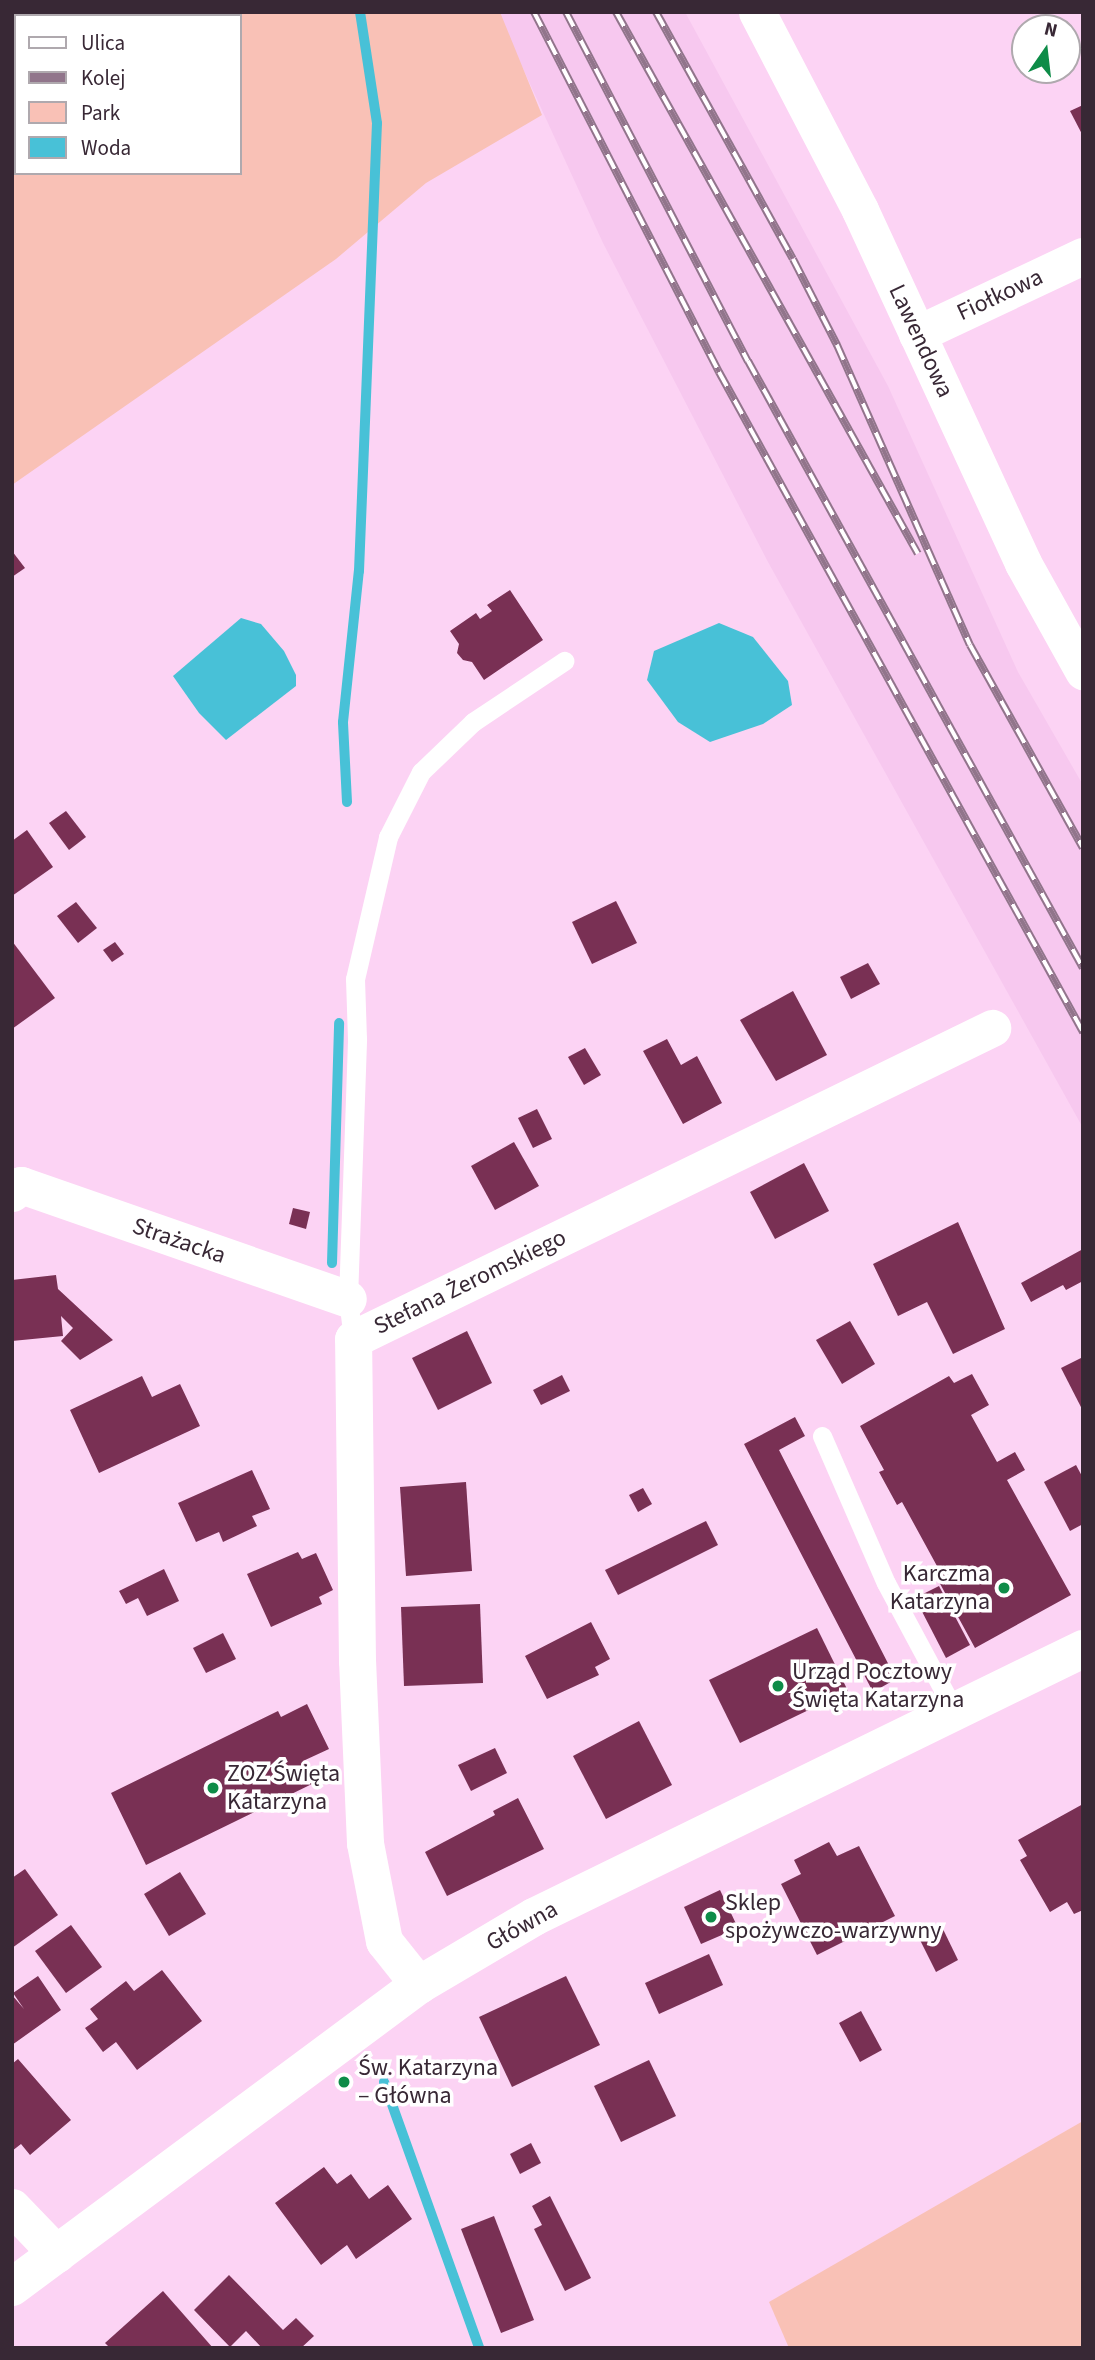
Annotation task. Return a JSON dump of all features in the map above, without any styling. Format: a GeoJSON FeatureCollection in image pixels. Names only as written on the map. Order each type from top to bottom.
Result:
{"type":"FeatureCollection","features":[{"type":"Feature","properties":{"kind":"street","name":"Lawendowa"},"geometry":{"type":"LineString","coordinates":[[757,12],[860,210],[1023,563],[1083,671]]}},
{"type":"Feature","properties":{"kind":"street","name":"Fiołkowa"},"geometry":{"type":"LineString","coordinates":[[917,334],[1083,256]]}},
{"type":"Feature","properties":{"kind":"street","name":"Stefana Żeromskiego"},"geometry":{"type":"LineString","coordinates":[[419,1985],[384,1941],[365,1843],[357,1661],[353,1339],[992,1028]]}},
{"type":"Feature","properties":{"kind":"street","name":"Strażacka"},"geometry":{"type":"LineString","coordinates":[[15,1185],[348,1299]]}},
{"type":"Feature","properties":{"kind":"street","name":"Główna"},"geometry":{"type":"LineString","coordinates":[[12,2287],[419,1985],[534,1917],[1083,1648]]}},
{"type":"Feature","properties":{"kind":"street"},"geometry":{"type":"LineString","coordinates":[[12,2207],[57,2254]]}},
{"type":"Feature","properties":{"kind":"lane"},"geometry":{"type":"LineString","coordinates":[[353,1339],[348,1299],[357,1039],[355,979],[388,837],[421,772],[474,722],[564,661]]}},
{"type":"Feature","properties":{"kind":"lane"},"geometry":{"type":"LineString","coordinates":[[822,1436],[886,1583],[954,1710]]}},
{"type":"Feature","properties":{"kind":"shaded area"},"geometry":{"type":"Polygon","coordinates":[[[497,12],[685,12],[888,386],[1018,672],[1083,785],[1083,1128],[768,562],[603,243],[497,12]]]}},
{"type":"Feature","properties":{"kind":"green space"},"geometry":{"type":"Polygon","coordinates":[[[500,12],[542,115],[426,183],[336,259],[12,485],[12,139],[14,138],[14,175],[242,175],[242,14],[159,14],[500,12]]]}},
{"type":"Feature","properties":{"kind":"green space"},"geometry":{"type":"Polygon","coordinates":[[[1083,2121],[1083,2348],[789,2348],[769,2302],[1083,2121]]]}},
{"type":"Feature","properties":{"kind":"water"},"geometry":{"type":"Polygon","coordinates":[[[241,618],[261,624],[284,651],[296,675],[296,686],[226,740],[199,713],[173,676],[241,618]]]}},
{"type":"Feature","properties":{"kind":"water"},"geometry":{"type":"Polygon","coordinates":[[[719,623],[753,637],[788,681],[792,705],[763,724],[710,742],[678,722],[647,680],[654,651],[719,623]]]}},
{"type":"Feature","properties":{"kind":"building"},"geometry":{"type":"Polygon","coordinates":[[[1083,105],[1083,136],[1070,111],[1083,105]]]}},
{"type":"Feature","properties":{"kind":"building"},"geometry":{"type":"Polygon","coordinates":[[[12,551],[25,568],[12,577],[12,551]]]}},
{"type":"Feature","properties":{"kind":"building"},"geometry":{"type":"Polygon","coordinates":[[[510,590],[543,640],[484,680],[472,662],[463,660],[457,653],[459,644],[450,631],[476,613],[480,619],[492,611],[487,605],[510,590]]]}},
{"type":"Feature","properties":{"kind":"building"},"geometry":{"type":"Polygon","coordinates":[[[66,811],[86,837],[69,850],[49,823],[66,811]]]}},
{"type":"Feature","properties":{"kind":"building"},"geometry":{"type":"Polygon","coordinates":[[[27,830],[53,867],[12,896],[12,841],[27,830]]]}},
{"type":"Feature","properties":{"kind":"building"},"geometry":{"type":"Polygon","coordinates":[[[616,901],[637,943],[592,964],[572,922],[616,901]]]}},
{"type":"Feature","properties":{"kind":"building"},"geometry":{"type":"Polygon","coordinates":[[[76,902],[97,928],[78,943],[57,916],[76,902]]]}},
{"type":"Feature","properties":{"kind":"building"},"geometry":{"type":"Polygon","coordinates":[[[12,941],[55,998],[12,1029],[12,941]]]}},
{"type":"Feature","properties":{"kind":"building"},"geometry":{"type":"Polygon","coordinates":[[[115,942],[124,954],[112,962],[103,950],[115,942]]]}},
{"type":"Feature","properties":{"kind":"building"},"geometry":{"type":"Polygon","coordinates":[[[868,963],[880,984],[851,999],[840,977],[868,963]]]}},
{"type":"Feature","properties":{"kind":"building"},"geometry":{"type":"Polygon","coordinates":[[[793,991],[827,1055],[776,1081],[740,1020],[793,991]]]}},
{"type":"Feature","properties":{"kind":"building"},"geometry":{"type":"Polygon","coordinates":[[[667,1039],[681,1065],[697,1056],[722,1103],[683,1124],[643,1051],[667,1039]]]}},
{"type":"Feature","properties":{"kind":"building"},"geometry":{"type":"Polygon","coordinates":[[[585,1048],[601,1075],[584,1085],[568,1057],[585,1048]]]}},
{"type":"Feature","properties":{"kind":"building"},"geometry":{"type":"Polygon","coordinates":[[[537,1109],[552,1139],[533,1148],[518,1118],[537,1109]]]}},
{"type":"Feature","properties":{"kind":"building"},"geometry":{"type":"Polygon","coordinates":[[[514,1142],[539,1186],[495,1210],[471,1166],[514,1142]]]}},
{"type":"Feature","properties":{"kind":"building"},"geometry":{"type":"Polygon","coordinates":[[[804,1163],[829,1211],[775,1239],[750,1192],[804,1163]]]}},
{"type":"Feature","properties":{"kind":"building"},"geometry":{"type":"Polygon","coordinates":[[[293,1208],[310,1212],[306,1229],[289,1224],[293,1208]]]}},
{"type":"Feature","properties":{"kind":"building"},"geometry":{"type":"Polygon","coordinates":[[[958,1222],[1005,1329],[953,1354],[927,1302],[898,1316],[873,1264],[958,1222]]]}},
{"type":"Feature","properties":{"kind":"building"},"geometry":{"type":"Polygon","coordinates":[[[1083,1249],[1083,1281],[1066,1290],[1063,1285],[1031,1302],[1021,1283],[1083,1249]]]}},
{"type":"Feature","properties":{"kind":"building"},"geometry":{"type":"Polygon","coordinates":[[[56,1275],[58,1289],[113,1340],[80,1360],[61,1341],[73,1328],[61,1316],[63,1336],[12,1341],[12,1280],[56,1275]]]}},
{"type":"Feature","properties":{"kind":"building"},"geometry":{"type":"Polygon","coordinates":[[[850,1321],[875,1364],[842,1384],[816,1340],[850,1321]]]}},
{"type":"Feature","properties":{"kind":"building"},"geometry":{"type":"Polygon","coordinates":[[[467,1331],[492,1383],[438,1410],[412,1358],[467,1331]]]}},
{"type":"Feature","properties":{"kind":"building"},"geometry":{"type":"Polygon","coordinates":[[[1083,1357],[1083,1411],[1061,1368],[1083,1357]]]}},
{"type":"Feature","properties":{"kind":"building"},"geometry":{"type":"Polygon","coordinates":[[[972,1374],[989,1405],[971,1415],[997,1462],[1015,1452],[1025,1470],[1007,1480],[1071,1595],[975,1648],[938,1580],[943,1577],[902,1502],[897,1505],[879,1472],[884,1470],[860,1426],[949,1376],[954,1383],[972,1374]]]}},
{"type":"Feature","properties":{"kind":"building"},"geometry":{"type":"Polygon","coordinates":[[[562,1375],[570,1391],[541,1405],[533,1390],[562,1375]]]}},
{"type":"Feature","properties":{"kind":"building"},"geometry":{"type":"Polygon","coordinates":[[[142,1376],[152,1397],[180,1384],[200,1426],[99,1473],[70,1410],[142,1376]]]}},
{"type":"Feature","properties":{"kind":"building"},"geometry":{"type":"Polygon","coordinates":[[[795,1417],[805,1436],[779,1450],[896,1679],[873,1692],[744,1444],[795,1417]]]}},
{"type":"Feature","properties":{"kind":"building"},"geometry":{"type":"Polygon","coordinates":[[[1076,1465],[1083,1478],[1083,1524],[1070,1531],[1044,1482],[1076,1465]]]}},
{"type":"Feature","properties":{"kind":"building"},"geometry":{"type":"Polygon","coordinates":[[[252,1470],[270,1509],[252,1516],[257,1526],[223,1542],[219,1532],[196,1542],[178,1503],[252,1470]]]}},
{"type":"Feature","properties":{"kind":"building"},"geometry":{"type":"Polygon","coordinates":[[[466,1482],[472,1571],[406,1576],[400,1487],[466,1482]]]}},
{"type":"Feature","properties":{"kind":"building"},"geometry":{"type":"Polygon","coordinates":[[[643,1488],[652,1504],[638,1512],[629,1495],[643,1488]]]}},
{"type":"Feature","properties":{"kind":"building"},"geometry":{"type":"Polygon","coordinates":[[[706,1521],[718,1545],[618,1595],[605,1570],[706,1521]]]}},
{"type":"Feature","properties":{"kind":"building"},"geometry":{"type":"Polygon","coordinates":[[[298,1552],[302,1559],[316,1553],[333,1590],[319,1597],[322,1604],[271,1627],[247,1574],[298,1552]]]}},
{"type":"Feature","properties":{"kind":"building"},"geometry":{"type":"Polygon","coordinates":[[[164,1569],[179,1601],[147,1616],[138,1598],[126,1604],[119,1591],[164,1569]]]}},
{"type":"Feature","properties":{"kind":"building"},"geometry":{"type":"Polygon","coordinates":[[[939,1586],[970,1645],[946,1658],[915,1598],[939,1586]]]}},
{"type":"Feature","properties":{"kind":"building"},"geometry":{"type":"Polygon","coordinates":[[[480,1604],[483,1683],[404,1686],[401,1607],[480,1604]]]}},
{"type":"Feature","properties":{"kind":"building"},"geometry":{"type":"Polygon","coordinates":[[[591,1622],[610,1659],[595,1667],[599,1675],[547,1699],[525,1656],[591,1622]]]}},
{"type":"Feature","properties":{"kind":"building","name":"Urząd Pocztowy Święta Katarzyna"},"geometry":{"type":"Polygon","coordinates":[[[817,1628],[848,1691],[740,1743],[709,1680],[817,1628]]]}},
{"type":"Feature","properties":{"kind":"building"},"geometry":{"type":"Polygon","coordinates":[[[223,1633],[236,1659],[206,1673],[193,1648],[223,1633]]]}},
{"type":"Feature","properties":{"kind":"building","name":"ZOZ Święta Katarzyna"},"geometry":{"type":"Polygon","coordinates":[[[307,1704],[329,1749],[303,1761],[314,1783],[146,1865],[111,1793],[278,1711],[281,1717],[307,1704]]]}},
{"type":"Feature","properties":{"kind":"building"},"geometry":{"type":"Polygon","coordinates":[[[639,1721],[672,1785],[606,1819],[573,1756],[639,1721]]]}},
{"type":"Feature","properties":{"kind":"building"},"geometry":{"type":"Polygon","coordinates":[[[495,1748],[507,1773],[471,1791],[458,1765],[495,1748]]]}},
{"type":"Feature","properties":{"kind":"building"},"geometry":{"type":"Polygon","coordinates":[[[518,1798],[544,1849],[447,1896],[425,1852],[495,1815],[493,1811],[518,1798]]]}},
{"type":"Feature","properties":{"kind":"building"},"geometry":{"type":"Polygon","coordinates":[[[1083,1804],[1083,1910],[1074,1914],[1067,1902],[1050,1912],[1020,1860],[1027,1856],[1018,1840],[1083,1804]]]}},
{"type":"Feature","properties":{"kind":"building"},"geometry":{"type":"Polygon","coordinates":[[[829,1842],[837,1856],[859,1846],[895,1916],[817,1955],[781,1884],[801,1874],[794,1860],[829,1842]]]}},
{"type":"Feature","properties":{"kind":"building"},"geometry":{"type":"Polygon","coordinates":[[[25,1869],[58,1915],[12,1948],[12,1878],[25,1869]]]}},
{"type":"Feature","properties":{"kind":"building"},"geometry":{"type":"Polygon","coordinates":[[[180,1872],[206,1914],[169,1936],[144,1894],[180,1872]]]}},
{"type":"Feature","properties":{"kind":"building","name":"Sklep spożywczo-warzywny"},"geometry":{"type":"Polygon","coordinates":[[[720,1890],[738,1928],[701,1944],[684,1907],[720,1890]]]}},
{"type":"Feature","properties":{"kind":"building"},"geometry":{"type":"Polygon","coordinates":[[[940,1923],[958,1960],[936,1972],[917,1934],[940,1923]]]}},
{"type":"Feature","properties":{"kind":"building"},"geometry":{"type":"Polygon","coordinates":[[[71,1925],[102,1967],[66,1993],[35,1951],[71,1925]]]}},
{"type":"Feature","properties":{"kind":"building"},"geometry":{"type":"Polygon","coordinates":[[[709,1954],[723,1985],[659,2014],[645,1983],[709,1954]]]}},
{"type":"Feature","properties":{"kind":"building"},"geometry":{"type":"Polygon","coordinates":[[[162,1970],[202,2021],[137,2070],[116,2042],[103,2052],[85,2028],[98,2019],[90,2009],[126,1981],[134,1991],[162,1970]]]}},
{"type":"Feature","properties":{"kind":"building"},"geometry":{"type":"Polygon","coordinates":[[[38,1976],[61,2010],[12,2045],[12,1995],[24,2009],[13,1993],[38,1976]]]}},
{"type":"Feature","properties":{"kind":"building"},"geometry":{"type":"Polygon","coordinates":[[[566,1976],[600,2045],[512,2087],[479,2017],[566,1976]]]}},
{"type":"Feature","properties":{"kind":"building"},"geometry":{"type":"Polygon","coordinates":[[[861,2011],[882,2050],[860,2062],[839,2023],[861,2011]]]}},
{"type":"Feature","properties":{"kind":"building"},"geometry":{"type":"Polygon","coordinates":[[[18,2059],[71,2120],[30,2155],[21,2144],[12,2151],[12,2064],[18,2059]]]}},
{"type":"Feature","properties":{"kind":"building"},"geometry":{"type":"Polygon","coordinates":[[[649,2060],[676,2116],[621,2142],[594,2086],[649,2060]]]}},
{"type":"Feature","properties":{"kind":"building"},"geometry":{"type":"Polygon","coordinates":[[[531,2143],[541,2163],[520,2174],[510,2154],[531,2143]]]}},
{"type":"Feature","properties":{"kind":"building"},"geometry":{"type":"Polygon","coordinates":[[[324,2167],[337,2184],[351,2174],[369,2199],[388,2185],[412,2219],[356,2259],[347,2245],[321,2265],[275,2203],[324,2167]]]}},
{"type":"Feature","properties":{"kind":"building"},"geometry":{"type":"Polygon","coordinates":[[[550,2196],[591,2278],[565,2291],[534,2229],[542,2225],[532,2206],[550,2196]]]}},
{"type":"Feature","properties":{"kind":"building"},"geometry":{"type":"Polygon","coordinates":[[[494,2216],[534,2320],[501,2333],[461,2229],[494,2216]]]}},
{"type":"Feature","properties":{"kind":"building"},"geometry":{"type":"Polygon","coordinates":[[[229,2275],[283,2330],[296,2318],[314,2336],[301,2348],[262,2348],[246,2331],[230,2347],[194,2310],[229,2275]]]}},
{"type":"Feature","properties":{"kind":"building"},"geometry":{"type":"Polygon","coordinates":[[[163,2291],[213,2348],[110,2348],[105,2343],[163,2291]]]}},
{"type":"Feature","properties":{"kind":"waterway"},"geometry":{"type":"LineString","coordinates":[[347,802],[343,722],[359,571],[377,123],[360,12]]}},
{"type":"Feature","properties":{"kind":"waterway"},"geometry":{"type":"LineString","coordinates":[[332,1263],[339,1023]]}},
{"type":"Feature","properties":{"kind":"waterway"},"geometry":{"type":"LineString","coordinates":[[384,2082],[479,2348]]}},
{"type":"Feature","properties":{"kind":"railway"},"geometry":{"type":"LineString","coordinates":[[534,12],[719,372],[1083,1032]]}},
{"type":"Feature","properties":{"kind":"railway"},"geometry":{"type":"LineString","coordinates":[[566,12],[748,361],[1083,968]]}},
{"type":"Feature","properties":{"kind":"railway"},"geometry":{"type":"LineString","coordinates":[[616,12],[918,554]]}},
{"type":"Feature","properties":{"kind":"railway"},"geometry":{"type":"LineString","coordinates":[[656,12],[793,259],[837,345],[970,645],[1083,848]]}},
{"type":"Feature","properties":{"kind":"place","name":"Karczma Katarzyna"},"geometry":{"type":"Point","coordinates":[1004,1588]}},
{"type":"Feature","properties":{"kind":"place","name":"Urząd Pocztowy Święta Katarzyna"},"geometry":{"type":"Point","coordinates":[778,1686]}},
{"type":"Feature","properties":{"kind":"place","name":"ZOZ Święta Katarzyna"},"geometry":{"type":"Point","coordinates":[213,1788]}},
{"type":"Feature","properties":{"kind":"place","name":"Sklep spożywczo-warzywny"},"geometry":{"type":"Point","coordinates":[711,1917]}},
{"type":"Feature","properties":{"kind":"place","name":"Św. Katarzyna – Główna"},"geometry":{"type":"Point","coordinates":[344,2082]}}]}
